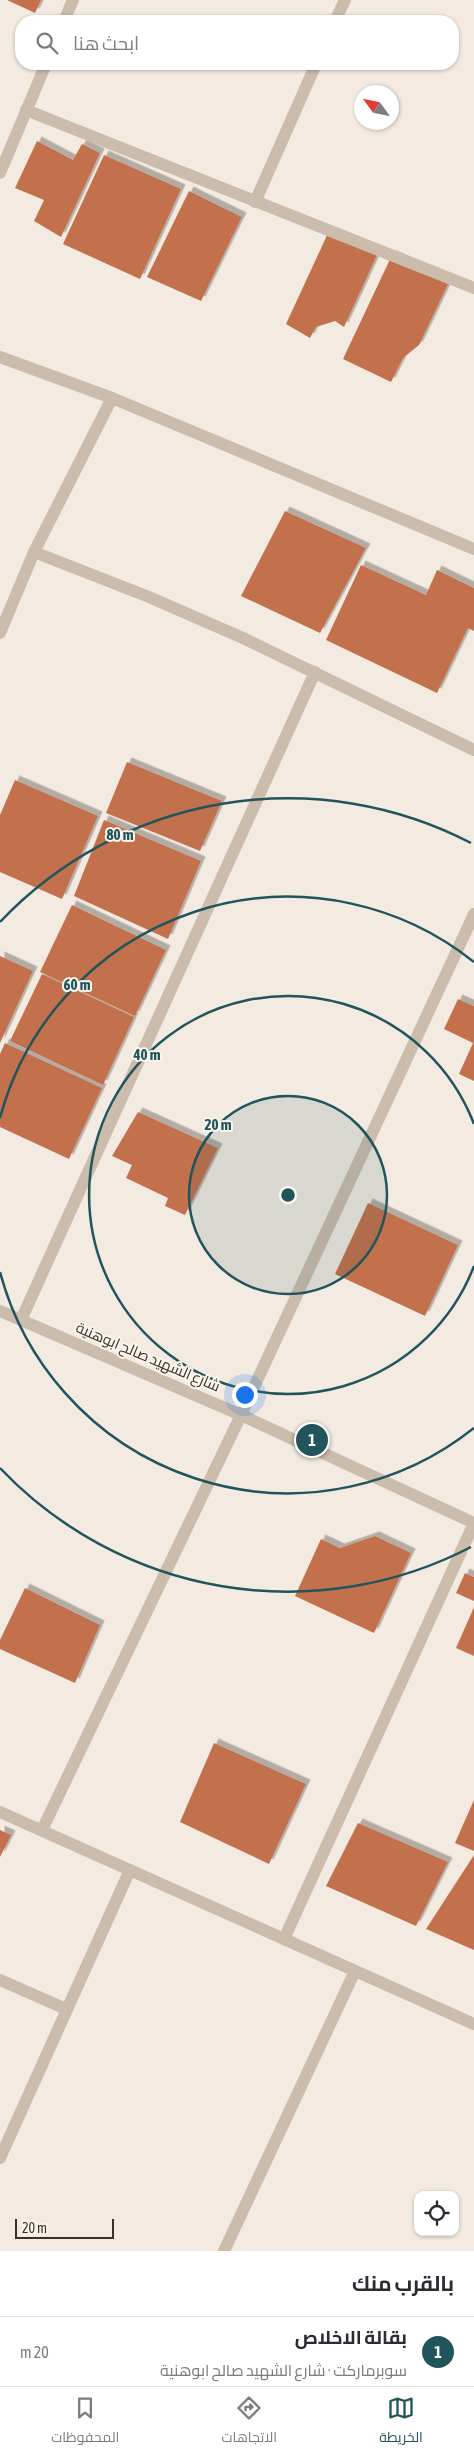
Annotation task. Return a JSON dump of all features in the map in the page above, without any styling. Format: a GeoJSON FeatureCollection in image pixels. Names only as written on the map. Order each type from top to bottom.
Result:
{"type":"FeatureCollection","features":[{"type":"Feature","properties":{"kind":"street"},"geometry":{"type":"LineString","coordinates":[[67,15],[73,0]]}},
{"type":"Feature","properties":{"kind":"street"},"geometry":{"type":"LineString","coordinates":[[338,15],[345,0]]}},
{"type":"Feature","properties":{"kind":"street"},"geometry":{"type":"LineString","coordinates":[[0,173],[43,70]]}},
{"type":"Feature","properties":{"kind":"street"},"geometry":{"type":"LineString","coordinates":[[255,202],[313,70]]}},
{"type":"Feature","properties":{"kind":"street"},"geometry":{"type":"LineString","coordinates":[[26,110],[474,288]]}},
{"type":"Feature","properties":{"kind":"street"},"geometry":{"type":"LineString","coordinates":[[0,358],[112,398],[474,549]]}},
{"type":"Feature","properties":{"kind":"street"},"geometry":{"type":"LineString","coordinates":[[0,633],[34,552],[112,398]]}},
{"type":"Feature","properties":{"kind":"street"},"geometry":{"type":"LineString","coordinates":[[34,552],[149,597],[244,638],[473,746]]}},
{"type":"Feature","properties":{"kind":"street"},"geometry":{"type":"LineString","coordinates":[[21,1320],[315,672]]}},
{"type":"Feature","properties":{"kind":"street"},"geometry":{"type":"LineString","coordinates":[[42,1830],[241,1415],[474,914]]}},
{"type":"Feature","properties":{"kind":"street","name":"شارع الشهيد صالح ابوهنية"},"geometry":{"type":"LineString","coordinates":[[0,1311],[241,1415],[474,1523]]}},
{"type":"Feature","properties":{"kind":"street"},"geometry":{"type":"LineString","coordinates":[[284,1939],[474,1523]]}},
{"type":"Feature","properties":{"kind":"street"},"geometry":{"type":"LineString","coordinates":[[0,1812],[474,2024]]}},
{"type":"Feature","properties":{"kind":"street"},"geometry":{"type":"LineString","coordinates":[[0,2158],[130,1870]]}},
{"type":"Feature","properties":{"kind":"street"},"geometry":{"type":"LineString","coordinates":[[224,2251],[355,1971]]}},
{"type":"Feature","properties":{"kind":"street"},"geometry":{"type":"LineString","coordinates":[[0,1980],[66,2009]]}},
{"type":"Feature","properties":{"kind":"building"},"geometry":{"type":"Polygon","coordinates":[[[7,0],[41,0],[35,13],[7,0]]]}},
{"type":"Feature","properties":{"kind":"building"},"geometry":{"type":"Polygon","coordinates":[[[37,141],[73,160],[82,144],[100,153],[61,237],[34,221],[44,200],[15,188],[37,141]]]}},
{"type":"Feature","properties":{"kind":"building"},"geometry":{"type":"Polygon","coordinates":[[[104,155],[181,189],[140,279],[63,244],[104,155]]]}},
{"type":"Feature","properties":{"kind":"building"},"geometry":{"type":"Polygon","coordinates":[[[189,191],[242,217],[201,301],[147,277],[189,191]]]}},
{"type":"Feature","properties":{"kind":"building"},"geometry":{"type":"Polygon","coordinates":[[[329,231],[378,253],[344,327],[335,321],[316,327],[310,338],[286,324],[329,231]]]}},
{"type":"Feature","properties":{"kind":"building"},"geometry":{"type":"Polygon","coordinates":[[[392,255],[449,282],[419,345],[403,358],[391,382],[343,359],[392,255]]]}},
{"type":"Feature","properties":{"kind":"building"},"geometry":{"type":"Polygon","coordinates":[[[285,511],[366,548],[320,633],[241,596],[285,511]]]}},
{"type":"Feature","properties":{"kind":"building"},"geometry":{"type":"Polygon","coordinates":[[[361,565],[426,595],[437,570],[474,588],[474,631],[468,628],[437,693],[326,640],[361,565]]]}},
{"type":"Feature","properties":{"kind":"building"},"geometry":{"type":"Polygon","coordinates":[[[127,762],[222,801],[200,851],[106,813],[127,762]]]}},
{"type":"Feature","properties":{"kind":"building"},"geometry":{"type":"Polygon","coordinates":[[[15,780],[98,816],[62,899],[0,872],[0,815],[15,780]]]}},
{"type":"Feature","properties":{"kind":"building"},"geometry":{"type":"Polygon","coordinates":[[[104,820],[201,861],[168,939],[74,896],[104,820]]]}},
{"type":"Feature","properties":{"kind":"building"},"geometry":{"type":"Polygon","coordinates":[[[72,905],[166,950],[135,1016],[40,972],[72,905]]]}},
{"type":"Feature","properties":{"kind":"building"},"geometry":{"type":"Polygon","coordinates":[[[0,956],[33,971],[0,1043],[0,956]]]}},
{"type":"Feature","properties":{"kind":"building"},"geometry":{"type":"Polygon","coordinates":[[[42,974],[134,1017],[103,1085],[10,1041],[42,974]]]}},
{"type":"Feature","properties":{"kind":"building"},"geometry":{"type":"Polygon","coordinates":[[[458,999],[474,1006],[474,1081],[459,1074],[473,1043],[444,1029],[458,999]]]}},
{"type":"Feature","properties":{"kind":"building"},"geometry":{"type":"Polygon","coordinates":[[[5,1043],[102,1088],[69,1159],[0,1127],[0,1054],[5,1043]]]}},
{"type":"Feature","properties":{"kind":"building"},"geometry":{"type":"Polygon","coordinates":[[[138,1112],[218,1148],[185,1215],[165,1206],[168,1198],[126,1178],[132,1165],[112,1156],[138,1112]]]}},
{"type":"Feature","properties":{"kind":"building"},"geometry":{"type":"Polygon","coordinates":[[[368,1203],[458,1245],[425,1316],[335,1274],[368,1203]]]}},
{"type":"Feature","properties":{"kind":"building"},"geometry":{"type":"Polygon","coordinates":[[[375,1536],[411,1553],[374,1633],[295,1596],[321,1539],[340,1548],[375,1536]]]}},
{"type":"Feature","properties":{"kind":"building"},"geometry":{"type":"Polygon","coordinates":[[[465,1573],[474,1577],[474,1601],[456,1593],[465,1573]]]}},
{"type":"Feature","properties":{"kind":"building"},"geometry":{"type":"Polygon","coordinates":[[[25,1588],[100,1625],[75,1683],[0,1649],[0,1640],[25,1588]]]}},
{"type":"Feature","properties":{"kind":"building"},"geometry":{"type":"Polygon","coordinates":[[[474,1607],[474,1656],[456,1648],[474,1607]]]}},
{"type":"Feature","properties":{"kind":"building"},"geometry":{"type":"Polygon","coordinates":[[[214,1743],[306,1784],[269,1864],[180,1822],[214,1743]]]}},
{"type":"Feature","properties":{"kind":"building"},"geometry":{"type":"Polygon","coordinates":[[[474,1800],[474,1851],[455,1843],[474,1800]]]}},
{"type":"Feature","properties":{"kind":"building"},"geometry":{"type":"Polygon","coordinates":[[[358,1823],[448,1862],[416,1926],[326,1886],[358,1823]]]}},
{"type":"Feature","properties":{"kind":"building"},"geometry":{"type":"Polygon","coordinates":[[[0,1830],[11,1835],[0,1857],[0,1830]]]}},
{"type":"Feature","properties":{"kind":"building"},"geometry":{"type":"Polygon","coordinates":[[[474,1855],[474,1950],[426,1929],[474,1855]]]}},
{"type":"Feature","properties":{"kind":"place","name":"بقالة الاخلاص"},"geometry":{"type":"Point","coordinates":[312,1440]}}]}
